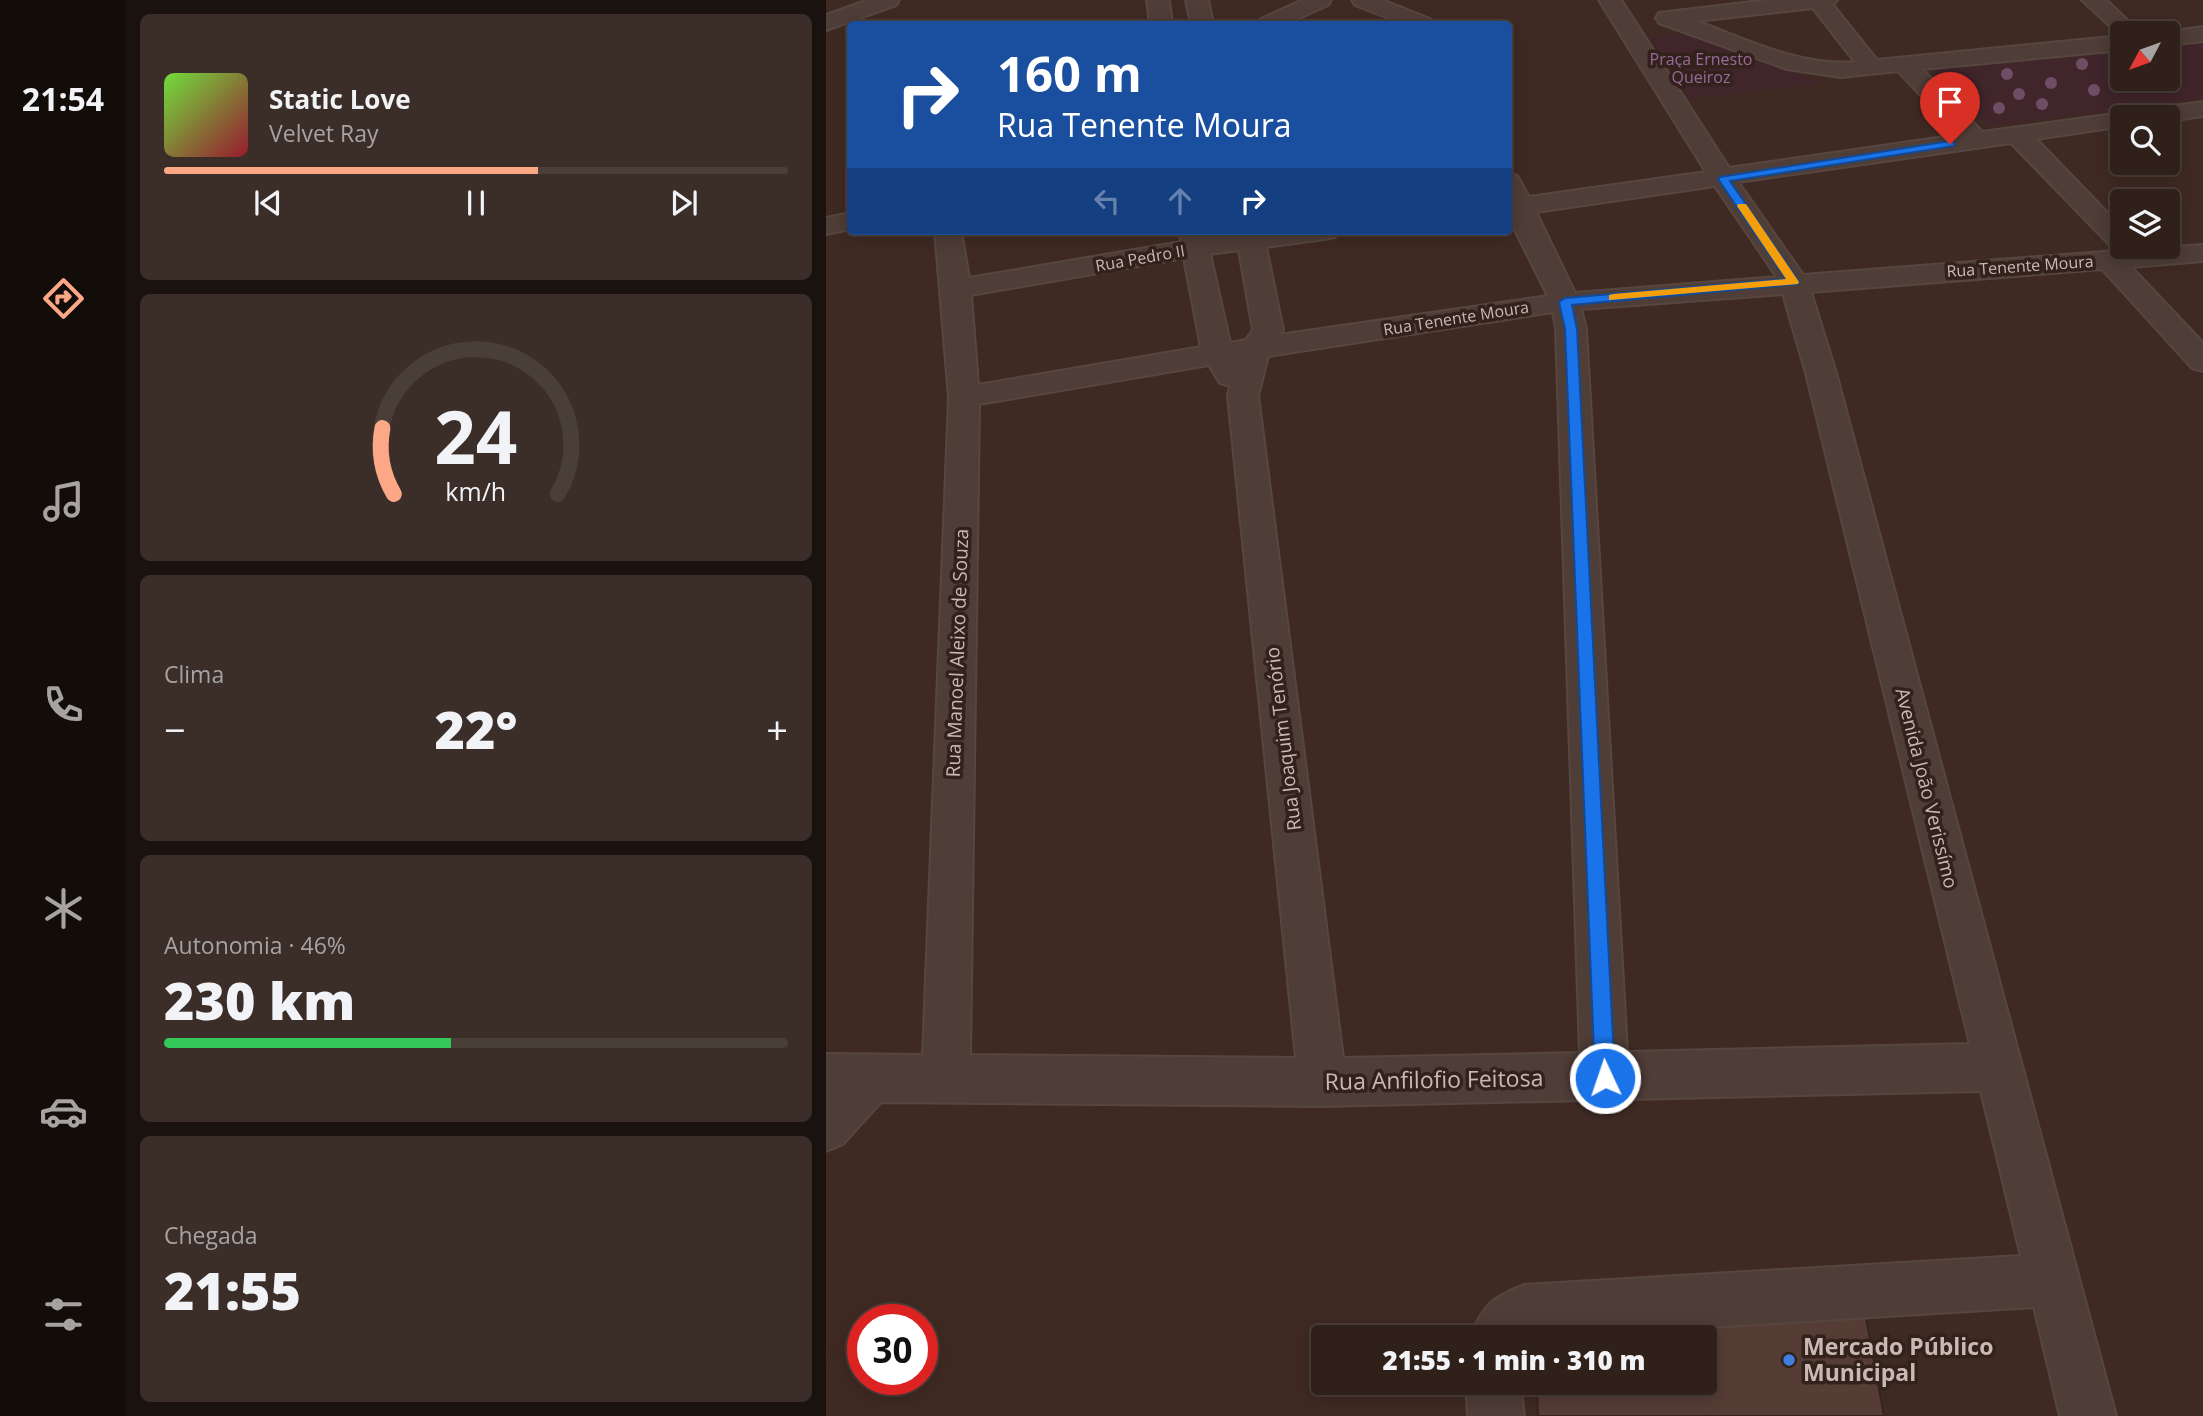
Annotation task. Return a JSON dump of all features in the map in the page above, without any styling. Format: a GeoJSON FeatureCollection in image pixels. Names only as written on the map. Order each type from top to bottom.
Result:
{"type":"FeatureCollection","features":[{"type":"Feature","properties":{"kind":"street"},"geometry":{"type":"LineString","coordinates":[[1158,0],[1161,21]]}},
{"type":"Feature","properties":{"kind":"street"},"geometry":{"type":"LineString","coordinates":[[1196,0],[1201,21]]}},
{"type":"Feature","properties":{"kind":"street"},"geometry":{"type":"LineString","coordinates":[[1275,21],[1320,0]]}},
{"type":"Feature","properties":{"kind":"street"},"geometry":{"type":"LineString","coordinates":[[1363,0],[1415,21]]}},
{"type":"Feature","properties":{"kind":"street"},"geometry":{"type":"LineString","coordinates":[[1610,0],[1723,179]]}},
{"type":"Feature","properties":{"kind":"street"},"geometry":{"type":"LineString","coordinates":[[1818,0],[1872,68]]}},
{"type":"Feature","properties":{"kind":"street"},"geometry":{"type":"LineString","coordinates":[[1631,32],[1667,18],[1826,0]]}},
{"type":"Feature","properties":{"kind":"street"},"geometry":{"type":"LineString","coordinates":[[2093,0],[2117,21]]}},
{"type":"Feature","properties":{"kind":"street"},"geometry":{"type":"LineString","coordinates":[[826,23],[878,8]]}},
{"type":"Feature","properties":{"kind":"street"},"geometry":{"type":"LineString","coordinates":[[1667,18],[1787,62],[1814,68],[1906,66],[2110,44]]}},
{"type":"Feature","properties":{"kind":"street"},"geometry":{"type":"LineString","coordinates":[[2180,37],[2203,34]]}},
{"type":"Feature","properties":{"kind":"street"},"geometry":{"type":"LineString","coordinates":[[1906,66],[1976,140]]}},
{"type":"Feature","properties":{"kind":"street"},"geometry":{"type":"LineString","coordinates":[[2180,111],[2203,108]]}},
{"type":"Feature","properties":{"kind":"street"},"geometry":{"type":"LineString","coordinates":[[1605,1078],[1571,329],[1565,302],[1513,199],[1723,179],[2110,122]]}},
{"type":"Feature","properties":{"kind":"street"},"geometry":{"type":"LineString","coordinates":[[2017,134],[2110,238]]}},
{"type":"Feature","properties":{"kind":"street","name":"Avenida João Verissímo"},"geometry":{"type":"LineString","coordinates":[[1723,179],[1794,282],[1824,386],[2088,1416]]}},
{"type":"Feature","properties":{"kind":"street"},"geometry":{"type":"LineString","coordinates":[[826,226],[847,221]]}},
{"type":"Feature","properties":{"kind":"street","name":"Rua Manoel Aleixo de Souza"},"geometry":{"type":"LineString","coordinates":[[946,1076],[964,397],[956,289],[949,235]]}},
{"type":"Feature","properties":{"kind":"street","name":"Rua Pedro II"},"geometry":{"type":"LineString","coordinates":[[956,289],[1194,240],[1250,236]]}},
{"type":"Feature","properties":{"kind":"street","name":"Rua Joaquim Tenório"},"geometry":{"type":"LineString","coordinates":[[1250,236],[1268,330],[1255,349],[1243,396],[1322,1082]]}},
{"type":"Feature","properties":{"kind":"street","name":"Rua Joaquim Tenório"},"geometry":{"type":"LineString","coordinates":[[1194,240],[1217,354],[1243,396]]}},
{"type":"Feature","properties":{"kind":"street","name":"Rua Tenente Moura"},"geometry":{"type":"LineString","coordinates":[[964,397],[1217,354],[1565,302],[2110,253]]}},
{"type":"Feature","properties":{"kind":"street","name":"Rua Tenente Moura"},"geometry":{"type":"LineString","coordinates":[[2180,253],[2203,253]]}},
{"type":"Feature","properties":{"kind":"street"},"geometry":{"type":"LineString","coordinates":[[2128,259],[2203,361]]}},
{"type":"Feature","properties":{"kind":"street","name":"Rua Anfilofio Feitosa"},"geometry":{"type":"LineString","coordinates":[[826,1127],[848,1078],[946,1076],[1322,1082],[1605,1078],[1997,1067]]}},
{"type":"Feature","properties":{"kind":"street"},"geometry":{"type":"LineString","coordinates":[[1506,1325],[1513,1316],[1524,1312],[2052,1280]]}},
{"type":"Feature","properties":{"kind":"street"},"geometry":{"type":"LineString","coordinates":[[1494,1395],[1496,1416]]}},
{"type":"Feature","properties":{"kind":"green space","name":"Praça Ernesto Queiroz"},"geometry":{"type":"Polygon","coordinates":[[[1679,32],[1820,83],[1687,99],[1651,47],[1651,38],[1679,32]]]}},
{"type":"Feature","properties":{"kind":"green space"},"geometry":{"type":"Polygon","coordinates":[[[2203,43],[2203,98],[2150,105],[2110,105],[2110,110],[1990,126],[1932,70],[2110,52],[2110,91],[2180,91],[2180,45],[2203,43]]]}},
{"type":"Feature","properties":{"kind":"building","name":"Mercado Público Municipal"},"geometry":{"type":"Polygon","coordinates":[[[1863,1301],[1884,1416],[1538,1416],[1537,1395],[1717,1395],[1717,1325],[1644,1325],[1863,1301]]]}},
{"type":"Feature","properties":{"kind":"slow traffic"},"geometry":{"type":"LineString","coordinates":[[1613,298],[1794,282],[1742,206]]}},
{"type":"Feature","properties":{"kind":"place","name":"Mercado Público Municipal"},"geometry":{"type":"Point","coordinates":[1789,1360]}},
{"type":"Feature","properties":{"kind":"route"},"geometry":{"type":"LineString","coordinates":[[1605,1078],[1571,329],[1565,302],[1794,282],[1723,179],[1950,144]]}}]}
